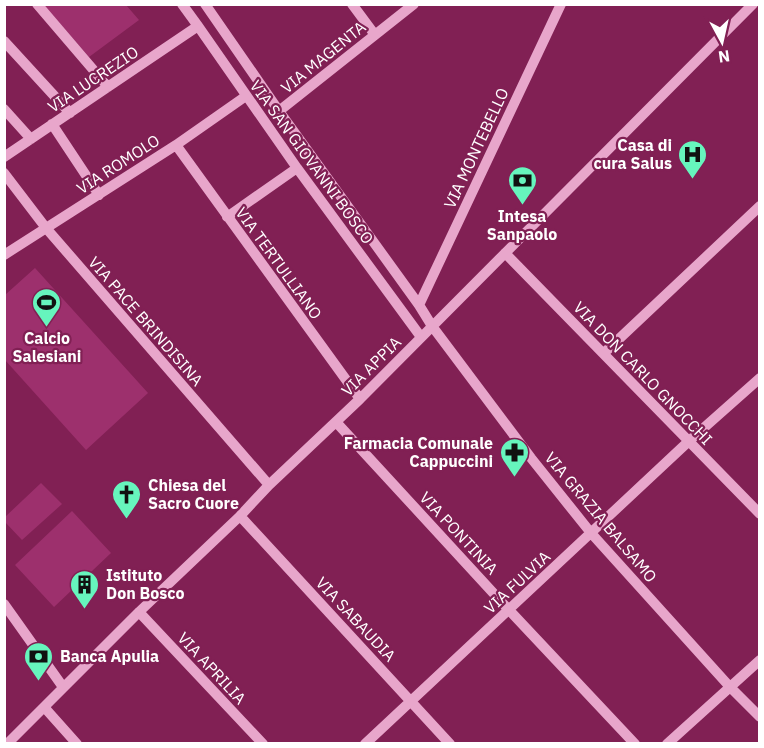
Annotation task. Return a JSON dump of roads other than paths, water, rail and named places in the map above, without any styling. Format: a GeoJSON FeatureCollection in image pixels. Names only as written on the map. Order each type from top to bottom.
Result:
{"type":"FeatureCollection","features":[{"type":"Feature","properties":{"kind":"street"},"geometry":{"type":"LineString","coordinates":[[36,4],[108,87]]}},
{"type":"Feature","properties":{"kind":"street","name":"VIA SAN GIOVANNI BOSCO"},"geometry":{"type":"LineString","coordinates":[[182,4],[297,168],[421,337]]}},
{"type":"Feature","properties":{"kind":"street","name":"VIA SAN GIOVANNI BOSCO"},"geometry":{"type":"LineString","coordinates":[[205,4],[432,326]]}},
{"type":"Feature","properties":{"kind":"street"},"geometry":{"type":"LineString","coordinates":[[352,4],[375,35]]}},
{"type":"Feature","properties":{"kind":"street","name":"VIA MAGENTA"},"geometry":{"type":"LineString","coordinates":[[279,111],[414,4]]}},
{"type":"Feature","properties":{"kind":"street","name":"VIA MONTEBELLO"},"geometry":{"type":"LineString","coordinates":[[418,305],[561,4]]}},
{"type":"Feature","properties":{"kind":"street","name":"VIA APPIA"},"geometry":{"type":"LineString","coordinates":[[7,744],[360,399],[753,4]]}},
{"type":"Feature","properties":{"kind":"street","name":"VIA LUCREZIO"},"geometry":{"type":"LineString","coordinates":[[4,157],[198,26]]}},
{"type":"Feature","properties":{"kind":"street"},"geometry":{"type":"LineString","coordinates":[[4,41],[70,112]]}},
{"type":"Feature","properties":{"kind":"street","name":"VIA ROMOLO"},"geometry":{"type":"LineString","coordinates":[[4,255],[176,145],[246,96]]}},
{"type":"Feature","properties":{"kind":"street"},"geometry":{"type":"LineString","coordinates":[[4,109],[31,139]]}},
{"type":"Feature","properties":{"kind":"street"},"geometry":{"type":"LineString","coordinates":[[52,124],[99,195]]}},
{"type":"Feature","properties":{"kind":"street","name":"VIA TERTULLIANO"},"geometry":{"type":"LineString","coordinates":[[176,145],[360,399]]}},
{"type":"Feature","properties":{"kind":"street"},"geometry":{"type":"LineString","coordinates":[[227,217],[297,168]]}},
{"type":"Feature","properties":{"kind":"street","name":"VIA PACE BRINDISINA"},"geometry":{"type":"LineString","coordinates":[[6,179],[269,486]]}},
{"type":"Feature","properties":{"kind":"street"},"geometry":{"type":"LineString","coordinates":[[604,353],[759,206]]}},
{"type":"Feature","properties":{"kind":"street","name":"VIA DON CARLO GNOCCHI"},"geometry":{"type":"LineString","coordinates":[[505,253],[759,514]]}},
{"type":"Feature","properties":{"kind":"street","name":"VIA GRAZIA BALSAMO"},"geometry":{"type":"LineString","coordinates":[[432,326],[531,458],[591,533],[759,717]]}},
{"type":"Feature","properties":{"kind":"street","name":"VIA FULVIA"},"geometry":{"type":"LineString","coordinates":[[365,744],[759,378]]}},
{"type":"Feature","properties":{"kind":"street","name":"VIA PONTINIA"},"geometry":{"type":"LineString","coordinates":[[336,422],[635,744]]}},
{"type":"Feature","properties":{"kind":"street","name":"VIA SABAUDIA"},"geometry":{"type":"LineString","coordinates":[[240,516],[450,744]]}},
{"type":"Feature","properties":{"kind":"street"},"geometry":{"type":"LineString","coordinates":[[4,604],[63,687]]}},
{"type":"Feature","properties":{"kind":"street","name":"VIA APRILIA"},"geometry":{"type":"LineString","coordinates":[[140,612],[263,744]]}},
{"type":"Feature","properties":{"kind":"street"},"geometry":{"type":"LineString","coordinates":[[667,744],[759,660]]}},
{"type":"Feature","properties":{"kind":"street"},"geometry":{"type":"LineString","coordinates":[[44,707],[77,744]]}},
{"type":"Feature","properties":{"kind":"place","name":"Casa di cura Salus"},"geometry":{"type":"Point","coordinates":[693,180]}},
{"type":"Feature","properties":{"kind":"place","name":"Intesa Sanpaolo"},"geometry":{"type":"Point","coordinates":[522,206]}},
{"type":"Feature","properties":{"kind":"place","name":"Calcio Salesiani"},"geometry":{"type":"Point","coordinates":[47,328]}},
{"type":"Feature","properties":{"kind":"place","name":"Farmacia Comunale Cappuccini"},"geometry":{"type":"Point","coordinates":[514,478]}},
{"type":"Feature","properties":{"kind":"place","name":"Chiesa del Sacro Cuore"},"geometry":{"type":"Point","coordinates":[127,520]}},
{"type":"Feature","properties":{"kind":"place","name":"Istituto Don Bosco"},"geometry":{"type":"Point","coordinates":[85,610]}},
{"type":"Feature","properties":{"kind":"place","name":"Banca Apulia"},"geometry":{"type":"Point","coordinates":[39,682]}}]}
